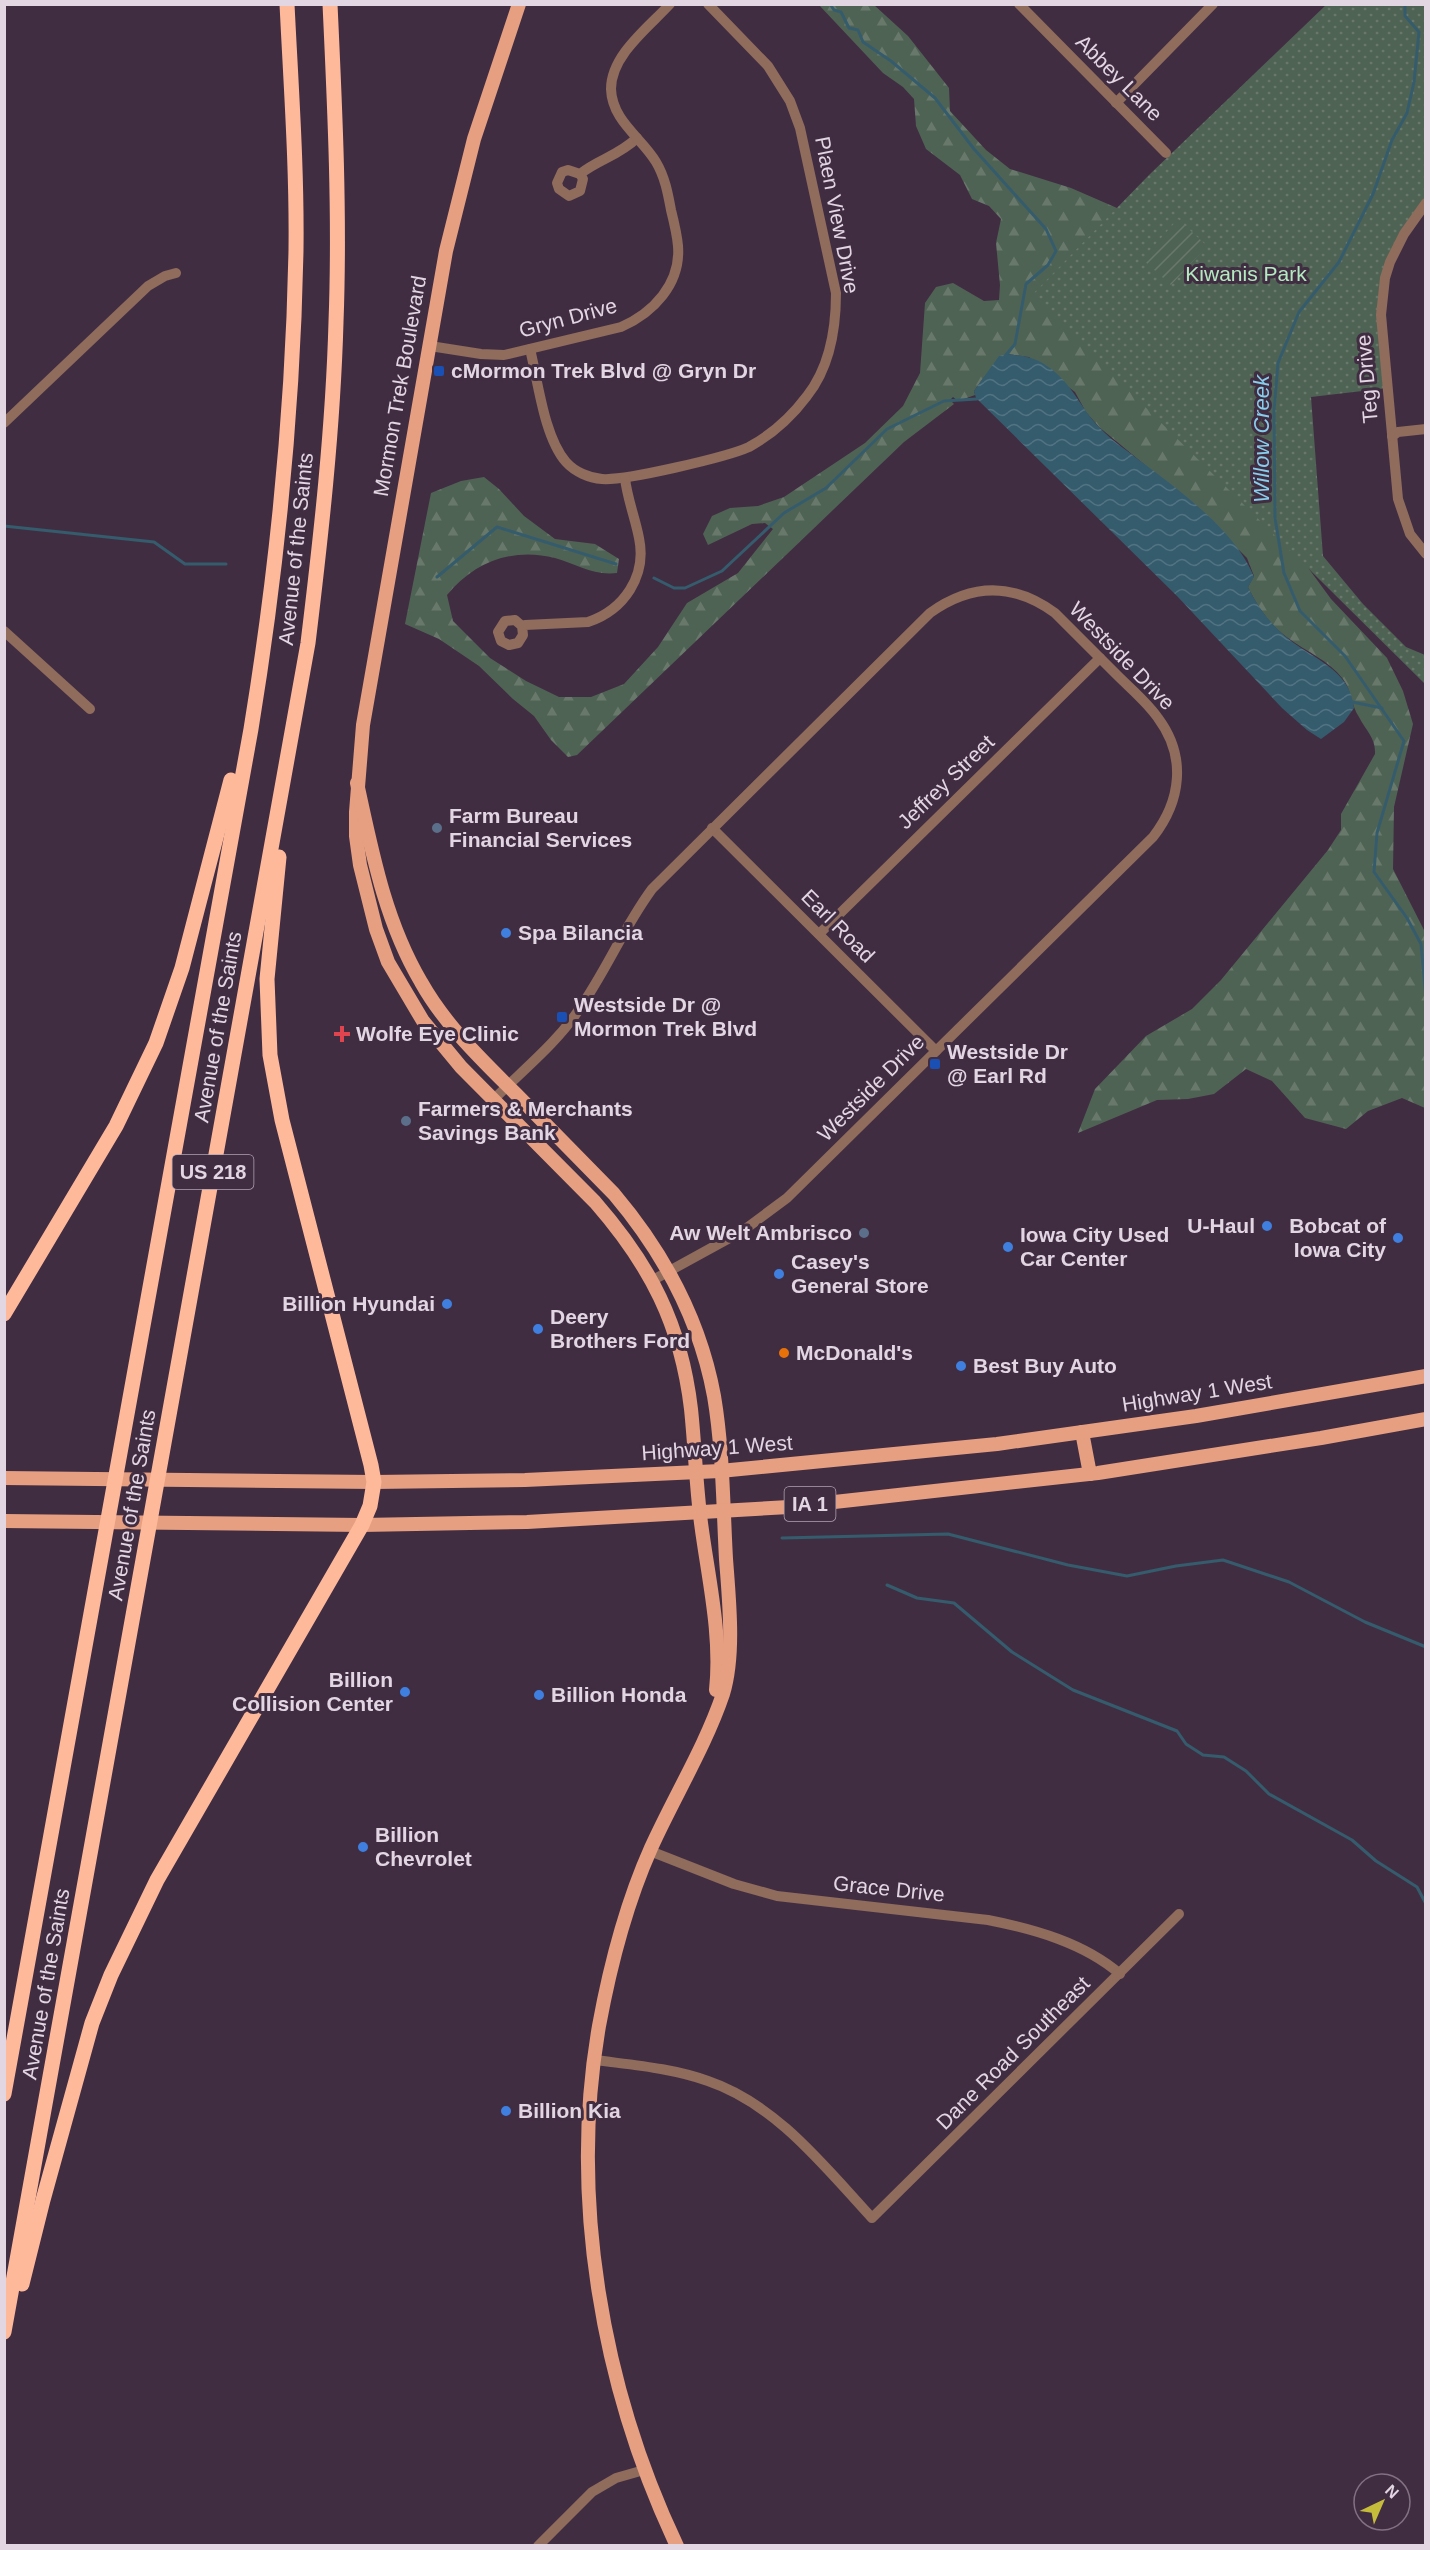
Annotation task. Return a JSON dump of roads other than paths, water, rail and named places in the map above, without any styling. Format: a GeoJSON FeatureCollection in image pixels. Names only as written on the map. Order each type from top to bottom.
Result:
{"type":"FeatureCollection","features":[{"type":"Feature","properties":{"kind":"highway","name":"Avenue of the Saints"},"geometry":{"type":"LineString","coordinates":[[4,2094],[263,655],[288,442],[294,322],[295,171],[287,4]]}},
{"type":"Feature","properties":{"kind":"highway","name":"Avenue of the Saints"},"geometry":{"type":"LineString","coordinates":[[4,2332],[306,651],[317,567],[333,386],[338,192],[330,4]]}},
{"type":"Feature","properties":{"kind":"highway"},"geometry":{"type":"LineString","coordinates":[[4,1314],[116,1126],[156,1043],[175,990],[213,857],[263,655]]}},
{"type":"Feature","properties":{"kind":"highway"},"geometry":{"type":"LineString","coordinates":[[4,2344],[92,2023],[111,1975],[157,1881],[362,1525],[370,1506],[374,1482],[282,1120],[270,1055],[267,999],[268,946],[292,735]]}},
{"type":"Feature","properties":{"kind":"main road","name":"Mormon Trek Boulevard"},"geometry":{"type":"LineString","coordinates":[[519,4],[468,159],[446,251],[363,725],[356,820],[360,865],[373,919],[388,962],[404,992],[444,1048],[595,1202],[629,1244],[653,1280],[670,1320],[681,1355],[691,1407],[699,1511],[717,1641],[714,1716]]}},
{"type":"Feature","properties":{"kind":"main road","name":"Mormon Trek Boulevard"},"geometry":{"type":"LineString","coordinates":[[357,783],[383,894],[409,959],[427,992],[454,1030],[614,1194],[636,1220],[669,1272],[698,1338],[713,1394],[724,1509],[728,1670],[724,1690],[714,1716],[650,1851],[615,1957],[601,2016],[595,2060],[589,2177],[600,2299],[612,2362],[644,2470],[677,2546]]}},
{"type":"Feature","properties":{"kind":"main road","name":"Highway 1 West"},"geometry":{"type":"LineString","coordinates":[[4,1478],[374,1482],[525,1480],[720,1472],[997,1444],[1196,1416],[1425,1376]]}},
{"type":"Feature","properties":{"kind":"main road","name":"IA 1"},"geometry":{"type":"LineString","coordinates":[[4,1521],[362,1525],[539,1522],[633,1518],[724,1509],[789,1507],[1089,1474],[1244,1451],[1425,1419]]}},
{"type":"Feature","properties":{"kind":"main road"},"geometry":{"type":"LineString","coordinates":[[1082,1432],[1089,1474]]}},
{"type":"Feature","properties":{"kind":"street","name":"Gryn Drive"},"geometry":{"type":"LineString","coordinates":[[430,346],[491,355],[530,350],[621,327],[658,302],[668,288],[678,258],[678,245],[668,192],[657,162],[620,118],[611,90],[613,75],[619,62],[670,4]]}},
{"type":"Feature","properties":{"kind":"street","name":"Plaen View Drive"},"geometry":{"type":"LineString","coordinates":[[530,350],[557,450],[574,469],[589,476],[608,479],[625,478],[748,447],[778,427],[808,395],[818,379],[826,360],[836,319],[836,293],[833,270],[800,128],[790,101],[768,66],[708,4]]}},
{"type":"Feature","properties":{"kind":"street","name":"Abbey Lane"},"geometry":{"type":"LineString","coordinates":[[1019,4],[1166,153]]}},
{"type":"Feature","properties":{"kind":"street"},"geometry":{"type":"LineString","coordinates":[[1116,103],[1214,4]]}},
{"type":"Feature","properties":{"kind":"street"},"geometry":{"type":"LineString","coordinates":[[580,174],[625,149],[637,138]]}},
{"type":"Feature","properties":{"kind":"street","name":"Teg Drive"},"geometry":{"type":"LineString","coordinates":[[1425,203],[1396,248],[1386,278],[1381,318],[1398,499],[1410,534],[1425,554]]}},
{"type":"Feature","properties":{"kind":"street"},"geometry":{"type":"LineString","coordinates":[[4,423],[148,286],[165,276],[176,273]]}},
{"type":"Feature","properties":{"kind":"street"},"geometry":{"type":"LineString","coordinates":[[1392,436],[1398,432],[1425,429]]}},
{"type":"Feature","properties":{"kind":"street"},"geometry":{"type":"LineString","coordinates":[[522,626],[537,622],[574,624],[588,622],[612,610],[627,595],[638,571],[640,539],[625,478]]}},
{"type":"Feature","properties":{"kind":"street","name":"Westside Drive"},"geometry":{"type":"LineString","coordinates":[[494,1099],[578,1011],[600,977],[636,911],[652,889],[930,613],[959,596],[984,590],[998,590],[1029,597],[1055,613],[1150,708],[1166,731],[1176,763],[1176,796],[1171,810],[1153,837],[787,1198],[744,1230],[653,1280]]}},
{"type":"Feature","properties":{"kind":"street"},"geometry":{"type":"LineString","coordinates":[[4,631],[90,709]]}},
{"type":"Feature","properties":{"kind":"street","name":"Jeffrey Street"},"geometry":{"type":"LineString","coordinates":[[819,934],[1100,658]]}},
{"type":"Feature","properties":{"kind":"street","name":"Earl Road"},"geometry":{"type":"LineString","coordinates":[[712,828],[936,1051]]}},
{"type":"Feature","properties":{"kind":"street","name":"Grace Drive"},"geometry":{"type":"LineString","coordinates":[[650,1851],[734,1884],[777,1896],[988,1920],[1014,1925],[1069,1943],[1097,1957],[1120,1974]]}},
{"type":"Feature","properties":{"kind":"street","name":"Dane Road Southeast"},"geometry":{"type":"LineString","coordinates":[[595,2060],[675,2072],[706,2080],[736,2093],[765,2112],[797,2139],[872,2218],[1179,1914]]}},
{"type":"Feature","properties":{"kind":"street"},"geometry":{"type":"LineString","coordinates":[[538,2546],[592,2492],[616,2478],[644,2470]]}},
{"type":"Feature","properties":{"kind":"water"},"geometry":{"type":"Polygon","coordinates":[[[1008,354],[1033,359],[1056,372],[1105,433],[1174,486],[1221,529],[1246,561],[1254,577],[1248,587],[1259,607],[1285,636],[1328,666],[1345,683],[1351,694],[1354,708],[1344,722],[1321,739],[1282,708],[1177,596],[976,398],[974,391],[999,356],[1008,354]]]}},
{"type":"Feature","properties":{"kind":"waterway"},"geometry":{"type":"LineString","coordinates":[[830,4],[834,10],[841,12],[849,28],[858,30],[863,42],[891,61],[935,98],[974,149],[1046,229],[1056,251],[1048,265],[1026,284],[1015,344],[1005,356]]}},
{"type":"Feature","properties":{"kind":"waterway","name":"Willow Creek"},"geometry":{"type":"LineString","coordinates":[[1405,4],[1405,16],[1419,32],[1414,82],[1407,113],[1392,140],[1373,194],[1339,262],[1299,312],[1278,363],[1274,411],[1275,518],[1284,573],[1300,611],[1345,656],[1404,741],[1377,833],[1374,872],[1407,918],[1421,944],[1426,998]]}},
{"type":"Feature","properties":{"kind":"waterway"},"geometry":{"type":"LineString","coordinates":[[654,578],[674,588],[685,588],[722,571],[784,513],[826,488],[887,429],[944,401],[977,399]]}},
{"type":"Feature","properties":{"kind":"waterway"},"geometry":{"type":"LineString","coordinates":[[4,526],[154,542],[185,564],[226,564]]}},
{"type":"Feature","properties":{"kind":"waterway"},"geometry":{"type":"LineString","coordinates":[[437,577],[497,527],[616,564]]}},
{"type":"Feature","properties":{"kind":"waterway"},"geometry":{"type":"LineString","coordinates":[[1352,702],[1382,708]]}},
{"type":"Feature","properties":{"kind":"waterway"},"geometry":{"type":"LineString","coordinates":[[782,1538],[948,1534],[1068,1565],[1127,1576],[1176,1566],[1223,1560],[1289,1582],[1365,1622],[1426,1647]]}},
{"type":"Feature","properties":{"kind":"waterway"},"geometry":{"type":"LineString","coordinates":[[887,1585],[917,1598],[954,1603],[1012,1652],[1073,1690],[1177,1731],[1186,1744],[1203,1755],[1224,1757],[1246,1771],[1269,1794],[1352,1840],[1376,1861],[1417,1887],[1426,1904]]}},
{"type":"Feature","properties":{"kind":"place","name":"cMormon Trek Blvd @ Gryn Dr"},"geometry":{"type":"Point","coordinates":[439,371]}},
{"type":"Feature","properties":{"kind":"place","name":"Farm Bureau Financial Services"},"geometry":{"type":"Point","coordinates":[437,828]}},
{"type":"Feature","properties":{"kind":"place","name":"Spa Bilancia"},"geometry":{"type":"Point","coordinates":[506,933]}},
{"type":"Feature","properties":{"kind":"place","name":"Westside Dr @ Mormon Trek Blvd"},"geometry":{"type":"Point","coordinates":[562,1017]}},
{"type":"Feature","properties":{"kind":"place","name":"Wolfe Eye Clinic"},"geometry":{"type":"Point","coordinates":[342,1034]}},
{"type":"Feature","properties":{"kind":"place","name":"Westside Dr @ Earl Rd"},"geometry":{"type":"Point","coordinates":[935,1064]}},
{"type":"Feature","properties":{"kind":"place","name":"Farmers & Merchants Savings Bank"},"geometry":{"type":"Point","coordinates":[406,1121]}},
{"type":"Feature","properties":{"kind":"place","name":"U-Haul"},"geometry":{"type":"Point","coordinates":[1267,1226]}},
{"type":"Feature","properties":{"kind":"place","name":"Aw Welt Ambrisco"},"geometry":{"type":"Point","coordinates":[864,1233]}},
{"type":"Feature","properties":{"kind":"place","name":"Bobcat of Iowa City"},"geometry":{"type":"Point","coordinates":[1398,1238]}},
{"type":"Feature","properties":{"kind":"place","name":"Iowa City Used Car Center"},"geometry":{"type":"Point","coordinates":[1008,1247]}},
{"type":"Feature","properties":{"kind":"place","name":"Casey's General Store"},"geometry":{"type":"Point","coordinates":[779,1274]}},
{"type":"Feature","properties":{"kind":"place","name":"Billion Hyundai"},"geometry":{"type":"Point","coordinates":[447,1304]}},
{"type":"Feature","properties":{"kind":"place","name":"Deery Brothers Ford"},"geometry":{"type":"Point","coordinates":[538,1329]}},
{"type":"Feature","properties":{"kind":"place","name":"McDonald's"},"geometry":{"type":"Point","coordinates":[784,1353]}},
{"type":"Feature","properties":{"kind":"place","name":"Best Buy Auto"},"geometry":{"type":"Point","coordinates":[961,1366]}},
{"type":"Feature","properties":{"kind":"place","name":"Billion Collision Center"},"geometry":{"type":"Point","coordinates":[405,1692]}},
{"type":"Feature","properties":{"kind":"place","name":"Billion Honda"},"geometry":{"type":"Point","coordinates":[539,1695]}},
{"type":"Feature","properties":{"kind":"place","name":"Billion Chevrolet"},"geometry":{"type":"Point","coordinates":[363,1847]}},
{"type":"Feature","properties":{"kind":"place","name":"Billion Kia"},"geometry":{"type":"Point","coordinates":[506,2111]}},
{"type":"Feature","properties":{"kind":"park label","name":"Kiwanis Park"},"geometry":{"type":"Point","coordinates":[1246,274]}}]}
